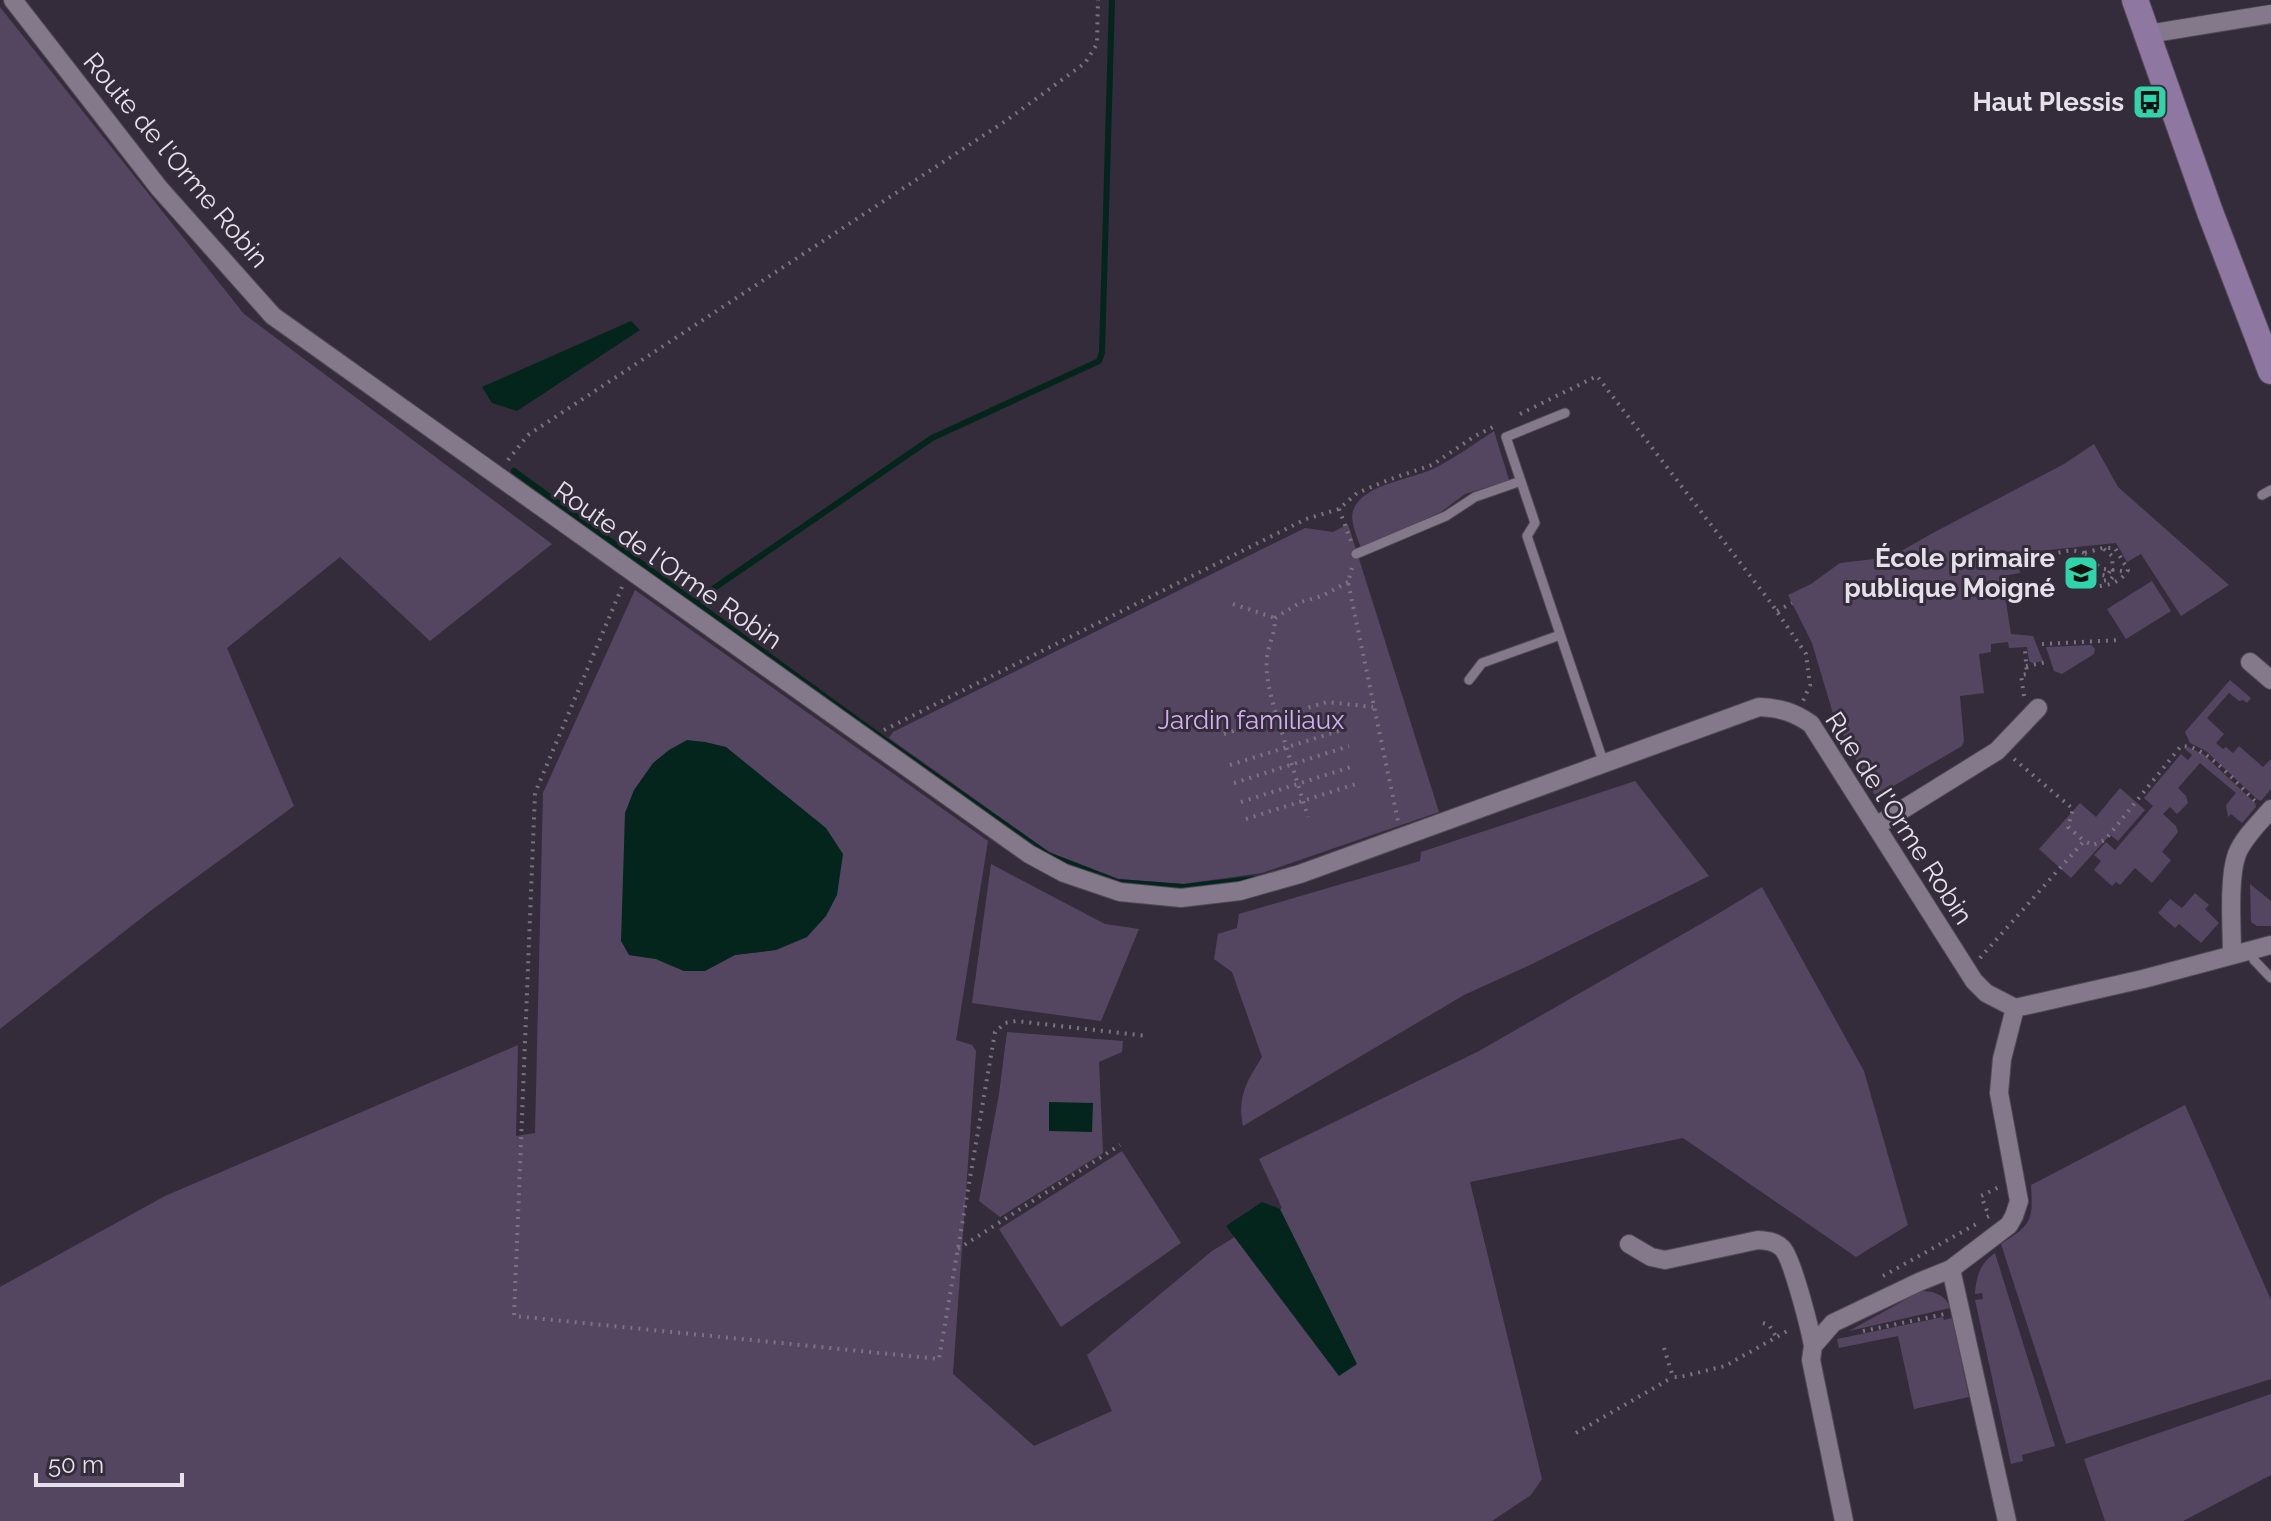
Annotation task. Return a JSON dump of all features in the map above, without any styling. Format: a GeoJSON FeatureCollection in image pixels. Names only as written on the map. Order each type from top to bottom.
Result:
{"type":"FeatureCollection","features":[{"type":"Feature","properties":{"kind":"street","name":"Route de l'Orme Robin"},"geometry":{"type":"LineString","coordinates":[[13,0],[159,188],[273,316],[1029,854],[1064,873],[1120,892],[1181,898],[1240,891],[1300,874],[1424,830]]}},
{"type":"Feature","properties":{"kind":"street"},"geometry":{"type":"LineString","coordinates":[[2135,0],[2210,212],[2271,371]]}},
{"type":"Feature","properties":{"kind":"street"},"geometry":{"type":"LineString","coordinates":[[2148,34],[2271,14]]}},
{"type":"Feature","properties":{"kind":"street"},"geometry":{"type":"LineString","coordinates":[[2250,662],[2271,680]]}},
{"type":"Feature","properties":{"kind":"street","name":"Rue de l'Orme Robin"},"geometry":{"type":"LineString","coordinates":[[1424,830],[1759,707],[1779,708],[1811,724],[1974,981],[1986,993],[2015,1008]]}},
{"type":"Feature","properties":{"kind":"street"},"geometry":{"type":"LineString","coordinates":[[1876,826],[2000,747],[2033,713]]}},
{"type":"Feature","properties":{"kind":"street"},"geometry":{"type":"LineString","coordinates":[[2241,953],[2232,897],[2234,865],[2237,852],[2268,806]]}},
{"type":"Feature","properties":{"kind":"street"},"geometry":{"type":"LineString","coordinates":[[1813,1346],[1833,1323],[1951,1269],[2009,1225],[2019,1201],[1999,1093],[2002,1059],[2015,1008],[2143,979],[2271,945]]}},
{"type":"Feature","properties":{"kind":"street"},"geometry":{"type":"LineString","coordinates":[[1629,1244],[1651,1257],[1665,1260],[1758,1240],[1771,1241],[1783,1249],[1791,1263],[1807,1319],[1813,1346],[1811,1360],[1844,1521]]}},
{"type":"Feature","properties":{"kind":"street"},"geometry":{"type":"LineString","coordinates":[[1951,1269],[2007,1521]]}},
{"type":"Feature","properties":{"kind":"lane"},"geometry":{"type":"LineString","coordinates":[[1565,413],[1506,437],[1535,523],[1527,536],[1604,764]]}},
{"type":"Feature","properties":{"kind":"lane"},"geometry":{"type":"LineString","coordinates":[[1356,554],[1446,516],[1475,497],[1521,481]]}},
{"type":"Feature","properties":{"kind":"lane"},"geometry":{"type":"LineString","coordinates":[[1469,680],[1482,663],[1560,635]]}},
{"type":"Feature","properties":{"kind":"lane"},"geometry":{"type":"LineString","coordinates":[[2241,953],[2254,960],[2271,978]]}},
{"type":"Feature","properties":{"kind":"path"},"geometry":{"type":"LineString","coordinates":[[496,475],[528,435],[1007,120],[1085,63],[1097,44],[1098,0]]}},
{"type":"Feature","properties":{"kind":"path"},"geometry":{"type":"LineString","coordinates":[[1516,416],[1597,376],[1777,611],[1806,654],[1810,685],[1796,714]]}},
{"type":"Feature","properties":{"kind":"path"},"geometry":{"type":"LineString","coordinates":[[881,731],[1306,519],[1339,509],[1357,493],[1432,465],[1475,436],[1502,423]]}},
{"type":"Feature","properties":{"kind":"path"},"geometry":{"type":"LineString","coordinates":[[1339,509],[1356,554],[1348,582],[1402,838]]}},
{"type":"Feature","properties":{"kind":"path"},"geometry":{"type":"LineString","coordinates":[[2103,548],[2112,556],[2111,569],[2107,576],[2096,572],[2092,572],[2091,576],[2096,581],[2110,580],[2114,575],[2111,569]]}},
{"type":"Feature","properties":{"kind":"path"},"geometry":{"type":"LineString","coordinates":[[2115,548],[2128,570],[2124,577],[2109,585],[2088,587],[2084,554],[2115,548]]}},
{"type":"Feature","properties":{"kind":"path"},"geometry":{"type":"LineString","coordinates":[[2052,552],[2051,558],[2043,565],[2024,562],[2023,554],[2039,557],[2052,552],[2073,550],[2084,554],[2103,569],[2123,571]]}},
{"type":"Feature","properties":{"kind":"path"},"geometry":{"type":"LineString","coordinates":[[631,570],[535,793],[514,1316],[939,1359],[995,1032],[1005,1023],[1016,1021],[1147,1036]]}},
{"type":"Feature","properties":{"kind":"path"},"geometry":{"type":"LineString","coordinates":[[689,589],[695,581],[722,602]]}},
{"type":"Feature","properties":{"kind":"path"},"geometry":{"type":"LineString","coordinates":[[1275,618],[1301,602],[1322,596],[1348,582]]}},
{"type":"Feature","properties":{"kind":"path"},"geometry":{"type":"LineString","coordinates":[[1777,611],[1792,603]]}},
{"type":"Feature","properties":{"kind":"path"},"geometry":{"type":"LineString","coordinates":[[1233,604],[1275,618]]}},
{"type":"Feature","properties":{"kind":"path"},"geometry":{"type":"LineString","coordinates":[[1275,618],[1275,633],[1267,655],[1268,684],[1308,817]]}},
{"type":"Feature","properties":{"kind":"path"},"geometry":{"type":"LineString","coordinates":[[2042,644],[2119,640]]}},
{"type":"Feature","properties":{"kind":"path"},"geometry":{"type":"LineString","coordinates":[[2025,650],[2027,674],[2021,675],[2033,713]]}},
{"type":"Feature","properties":{"kind":"path"},"geometry":{"type":"LineString","coordinates":[[2026,666],[2047,662]]}},
{"type":"Feature","properties":{"kind":"path"},"geometry":{"type":"LineString","coordinates":[[1224,734],[1327,702],[1374,707]]}},
{"type":"Feature","properties":{"kind":"path"},"geometry":{"type":"LineString","coordinates":[[1230,765],[1345,729]]}},
{"type":"Feature","properties":{"kind":"path"},"geometry":{"type":"LineString","coordinates":[[1234,783],[1349,746]]}},
{"type":"Feature","properties":{"kind":"path"},"geometry":{"type":"LineString","coordinates":[[2000,747],[2073,809],[2068,827],[2093,845],[2105,840],[2181,746],[2204,753],[2256,802],[2268,806]]}},
{"type":"Feature","properties":{"kind":"path"},"geometry":{"type":"LineString","coordinates":[[1241,802],[1354,766]]}},
{"type":"Feature","properties":{"kind":"path"},"geometry":{"type":"LineString","coordinates":[[1246,819],[1359,783]]}},
{"type":"Feature","properties":{"kind":"path"},"geometry":{"type":"LineString","coordinates":[[1968,972],[2084,841]]}},
{"type":"Feature","properties":{"kind":"path"},"geometry":{"type":"LineString","coordinates":[[958,1249],[1120,1145]]}},
{"type":"Feature","properties":{"kind":"path"},"geometry":{"type":"LineString","coordinates":[[1878,1279],[1984,1220],[1989,1216],[1981,1196],[2014,1179]]}},
{"type":"Feature","properties":{"kind":"path"},"geometry":{"type":"LineString","coordinates":[[1833,1323],[1841,1335],[1959,1311]]}},
{"type":"Feature","properties":{"kind":"path"},"geometry":{"type":"LineString","coordinates":[[1576,1433],[1673,1377],[1725,1366],[1807,1319]]}},
{"type":"Feature","properties":{"kind":"path"},"geometry":{"type":"LineString","coordinates":[[1763,1323],[1769,1325],[1777,1338]]}},
{"type":"Feature","properties":{"kind":"path"},"geometry":{"type":"LineString","coordinates":[[1664,1348],[1673,1377]]}},
{"type":"Feature","properties":{"kind":"green space"},"geometry":{"type":"Polygon","coordinates":[[[0,7],[244,314],[552,544],[430,641],[340,557],[227,648],[294,806],[153,909],[0,1029],[0,7]]]}},
{"type":"Feature","properties":{"kind":"green space"},"geometry":{"type":"Polygon","coordinates":[[[1494,431],[1509,480],[1465,494],[1441,512],[1361,548],[1352,515],[1366,494],[1435,468],[1494,431]]]}},
{"type":"Feature","properties":{"kind":"green space"},"geometry":{"type":"Polygon","coordinates":[[[2094,444],[2118,487],[2229,585],[2181,616],[2141,554],[2127,562],[2116,543],[2019,553],[2020,573],[2002,576],[2011,634],[2033,636],[2043,661],[2029,661],[2027,647],[2009,648],[2008,642],[1991,644],[1991,652],[1979,654],[1984,693],[1960,696],[1962,746],[1878,795],[1874,794],[1834,717],[1812,643],[1788,595],[1811,584],[1840,563],[1891,557],[2064,464],[2094,444]]]}},
{"type":"Feature","properties":{"kind":"green space","name":"Jardin familiaux"},"geometry":{"type":"Polygon","coordinates":[[[1348,524],[1439,812],[1262,873],[1183,884],[1119,879],[1049,852],[889,738],[893,732],[1305,528],[1333,532],[1348,524]]]}},
{"type":"Feature","properties":{"kind":"green space"},"geometry":{"type":"Polygon","coordinates":[[[2152,581],[2171,611],[2126,639],[2107,609],[2152,581]]]}},
{"type":"Feature","properties":{"kind":"green space"},"geometry":{"type":"Polygon","coordinates":[[[635,590],[988,841],[956,1040],[972,1045],[976,1051],[953,1374],[1034,1446],[1112,1411],[1087,1355],[1212,1251],[1282,1208],[1259,1159],[1479,1051],[1762,887],[1864,1071],[1908,1225],[1856,1257],[1683,1138],[1470,1182],[1542,1479],[1531,1495],[1492,1521],[0,1521],[0,1287],[165,1196],[518,1045],[516,1136],[535,1133],[543,793],[635,590]],[[776,950],[630,955],[656,959],[684,971],[705,971],[734,955],[776,950]]]}},
{"type":"Feature","properties":{"kind":"green space"},"geometry":{"type":"Polygon","coordinates":[[[2091,645],[2095,649],[2094,654],[2062,674],[2054,671],[2046,647],[2091,645]]]}},
{"type":"Feature","properties":{"kind":"green space"},"geometry":{"type":"Polygon","coordinates":[[[2230,680],[2251,698],[2247,703],[2229,693],[2207,718],[2224,734],[2216,743],[2223,749],[2226,747],[2233,753],[2239,746],[2263,767],[2271,759],[2271,789],[2261,801],[2206,751],[2190,743],[2185,732],[2230,680]]]}},
{"type":"Feature","properties":{"kind":"green space"},"geometry":{"type":"Polygon","coordinates":[[[2188,747],[2203,754],[2256,807],[2242,823],[2231,814],[2228,817],[2226,805],[2236,793],[2200,763],[2178,788],[2188,803],[2177,814],[2170,807],[2163,814],[2178,832],[2162,852],[2171,860],[2152,883],[2135,868],[2120,885],[2116,882],[2112,886],[2094,870],[2101,861],[2094,855],[2106,842],[2115,850],[2153,806],[2144,798],[2181,754],[2188,760],[2192,755],[2185,749],[2188,747]]]}},
{"type":"Feature","properties":{"kind":"green space"},"geometry":{"type":"Polygon","coordinates":[[[1635,781],[1709,876],[1464,995],[1243,1126],[1242,1097],[1262,1057],[1232,972],[1214,959],[1218,934],[1237,928],[1239,914],[1420,861],[1421,852],[1635,781]]]}},
{"type":"Feature","properties":{"kind":"green space"},"geometry":{"type":"Polygon","coordinates":[[[2120,788],[2145,810],[2118,841],[2110,835],[2071,878],[2039,849],[2080,803],[2096,817],[2120,788]]]}},
{"type":"Feature","properties":{"kind":"green space"},"geometry":{"type":"Polygon","coordinates":[[[991,864],[1105,924],[1139,929],[1101,1021],[972,1003],[991,864]]]}},
{"type":"Feature","properties":{"kind":"green space"},"geometry":{"type":"Polygon","coordinates":[[[2250,884],[2271,901],[2271,926],[2257,926],[2251,922],[2250,884]]]}},
{"type":"Feature","properties":{"kind":"green space"},"geometry":{"type":"Polygon","coordinates":[[[2195,893],[2209,905],[2205,909],[2219,923],[2201,943],[2179,924],[2175,928],[2158,913],[2170,899],[2182,908],[2195,893]]]}},
{"type":"Feature","properties":{"kind":"green space"},"geometry":{"type":"Polygon","coordinates":[[[1007,1032],[1123,1041],[1122,1052],[1099,1062],[1103,1153],[1000,1217],[979,1201],[1007,1032]]]}},
{"type":"Feature","properties":{"kind":"green space"},"geometry":{"type":"Polygon","coordinates":[[[2185,1105],[2271,1300],[2271,1379],[2066,1444],[2001,1244],[2019,1232],[2028,1221],[2032,1207],[2031,1185],[2185,1105]]]}},
{"type":"Feature","properties":{"kind":"green space"},"geometry":{"type":"Polygon","coordinates":[[[1122,1151],[1181,1243],[1061,1327],[999,1229],[1122,1151]]]}},
{"type":"Feature","properties":{"kind":"green space"},"geometry":{"type":"Polygon","coordinates":[[[1995,1253],[2055,1446],[2022,1455],[2023,1461],[2011,1464],[1975,1300],[1983,1299],[1982,1293],[1975,1294],[1976,1282],[1986,1261],[1995,1253]]]}},
{"type":"Feature","properties":{"kind":"green space"},"geometry":{"type":"Polygon","coordinates":[[[1921,1291],[1939,1295],[1950,1308],[1849,1331],[1921,1291]]]}},
{"type":"Feature","properties":{"kind":"green space"},"geometry":{"type":"Polygon","coordinates":[[[1943,1317],[1944,1320],[1952,1318],[1969,1397],[1914,1409],[1898,1336],[1839,1348],[1837,1339],[1943,1317]]]}},
{"type":"Feature","properties":{"kind":"green space"},"geometry":{"type":"Polygon","coordinates":[[[2271,1394],[2271,1475],[2183,1521],[2105,1521],[2084,1459],[2271,1394]]]}},
{"type":"Feature","properties":{"kind":"shaded area"},"geometry":{"type":"Polygon","coordinates":[[[631,321],[640,330],[517,411],[492,403],[482,387],[631,321]]]}},
{"type":"Feature","properties":{"kind":"shaded area"},"geometry":{"type":"Polygon","coordinates":[[[687,740],[726,747],[826,828],[843,854],[837,895],[826,916],[807,937],[776,950],[735,955],[705,971],[684,971],[656,959],[629,955],[621,941],[625,813],[634,790],[653,763],[687,740]]]}},
{"type":"Feature","properties":{"kind":"shaded area"},"geometry":{"type":"Polygon","coordinates":[[[1049,1102],[1093,1103],[1092,1132],[1049,1131],[1049,1102]]]}},
{"type":"Feature","properties":{"kind":"shaded area"},"geometry":{"type":"Polygon","coordinates":[[[1262,1202],[1280,1209],[1357,1364],[1339,1376],[1226,1226],[1262,1202]]]}},
{"type":"Feature","properties":{"kind":"waterway"},"geometry":{"type":"LineString","coordinates":[[694,602],[932,438],[1099,361],[1102,352],[1112,0]]}},
{"type":"Feature","properties":{"kind":"waterway"},"geometry":{"type":"LineString","coordinates":[[514,471],[1048,855],[1117,882],[1184,887],[1253,879]]}},
{"type":"Feature","properties":{"kind":"place","name":"Haut Plessis"},"geometry":{"type":"Point","coordinates":[2150,102]}},
{"type":"Feature","properties":{"kind":"place","name":"École primaire publique Moigné"},"geometry":{"type":"Point","coordinates":[2081,573]}}]}
